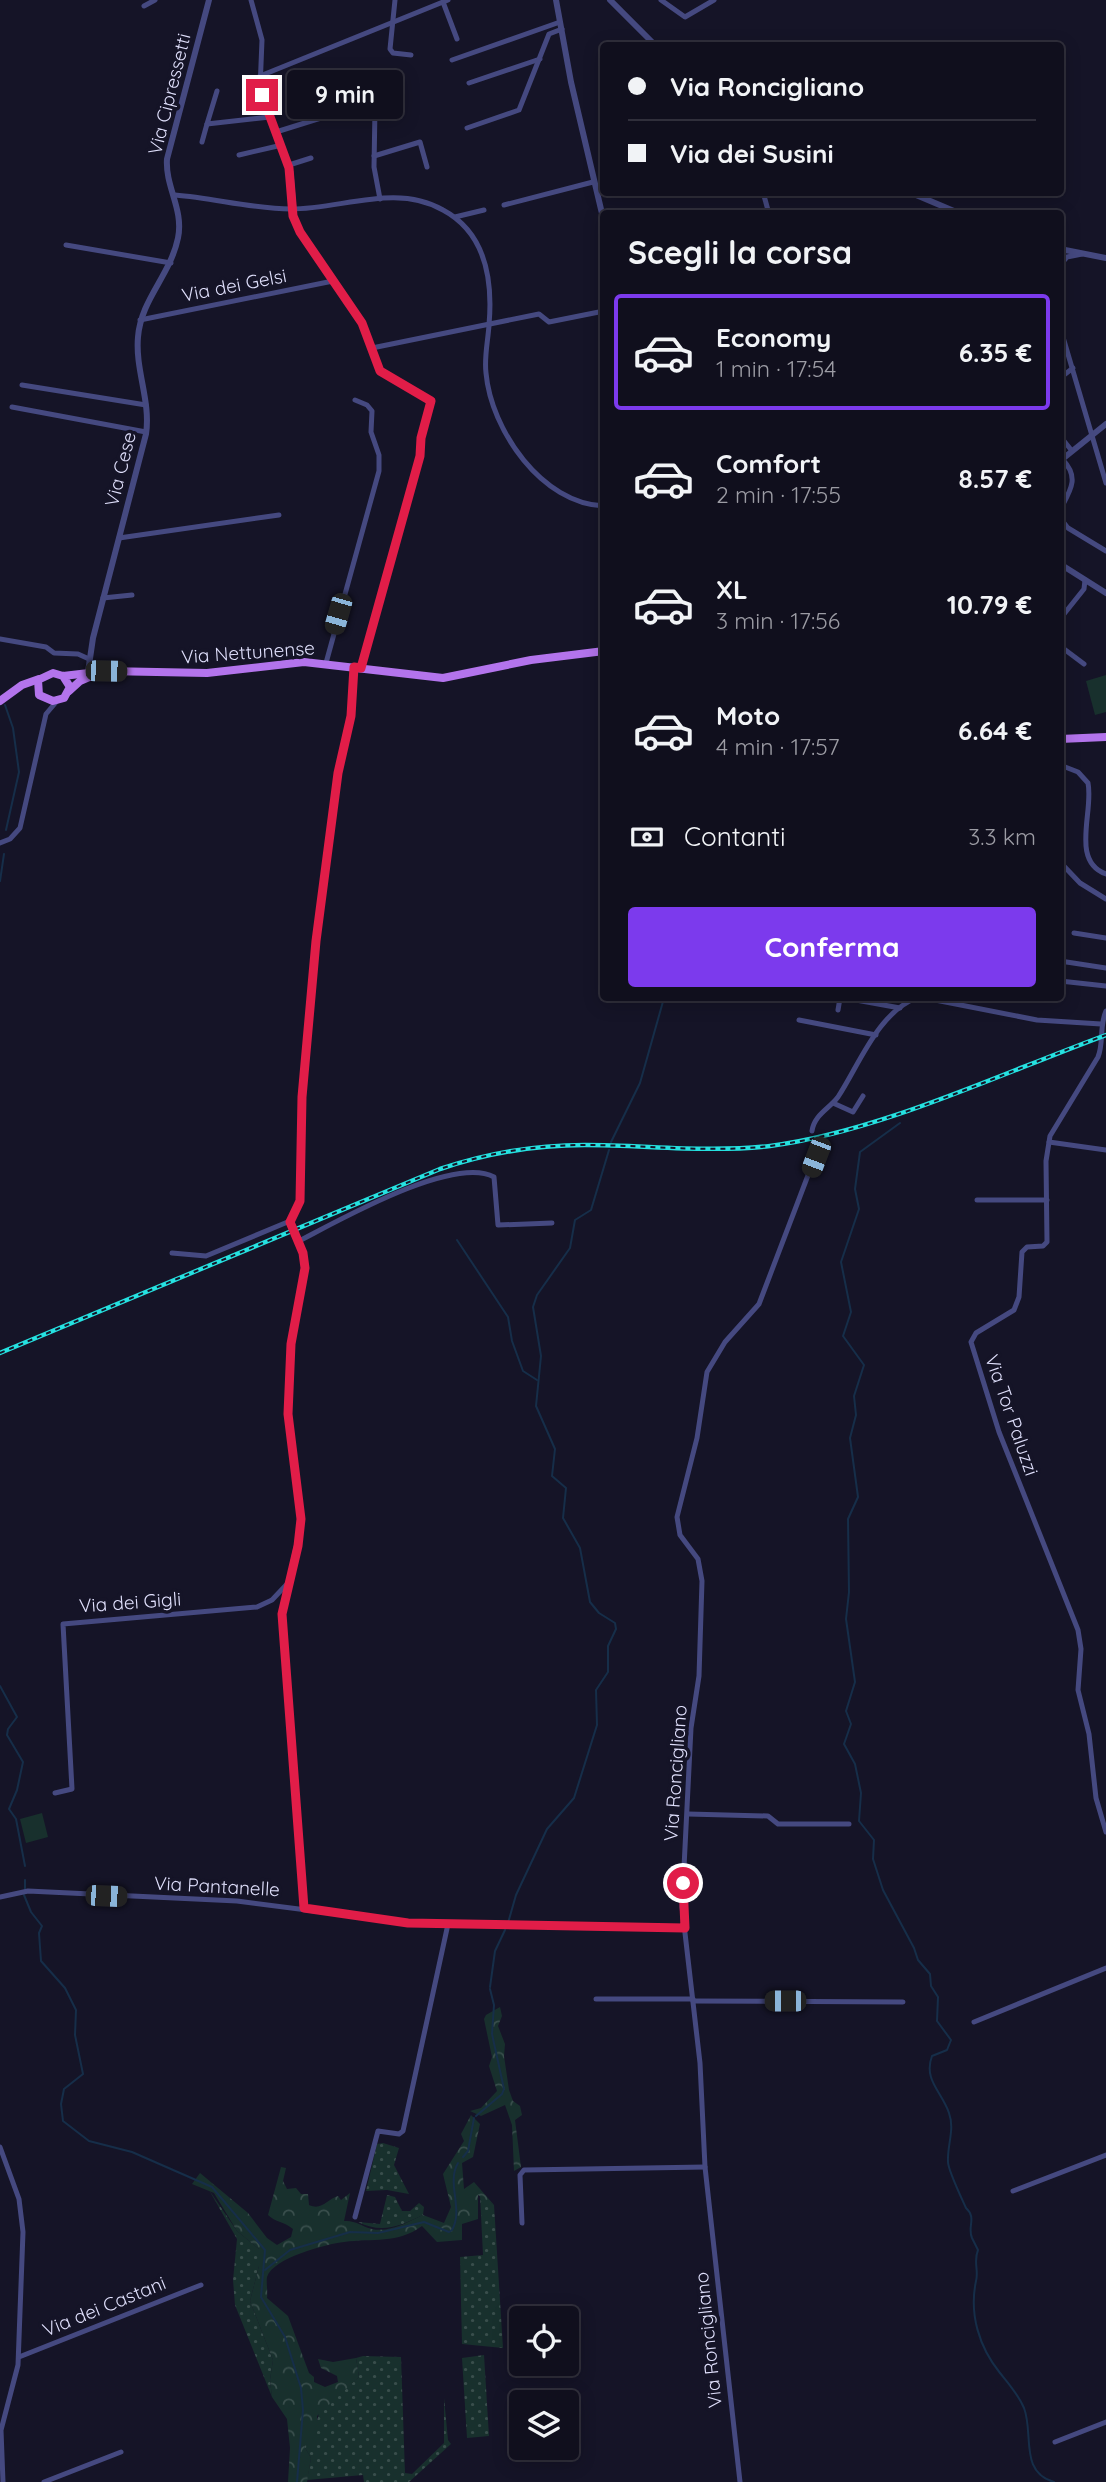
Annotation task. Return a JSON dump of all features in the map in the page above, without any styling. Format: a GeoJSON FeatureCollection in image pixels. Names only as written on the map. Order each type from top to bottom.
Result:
{"type":"FeatureCollection","features":[{"type":"Feature","properties":{"kind":"main road","name":"Via Nettunense"},"geometry":{"type":"LineString","coordinates":[[0,701],[17,688],[53,673],[63,676],[102,671],[206,673],[297,662],[449,678],[531,660],[600,651]]}},
{"type":"Feature","properties":{"kind":"main road"},"geometry":{"type":"LineString","coordinates":[[17,688],[57,701],[80,681],[102,671]]}},
{"type":"Feature","properties":{"kind":"main road"},"geometry":{"type":"LineString","coordinates":[[63,676],[69,684],[69,691]]}},
{"type":"Feature","properties":{"kind":"main road"},"geometry":{"type":"LineString","coordinates":[[39,678],[36,686],[41,697]]}},
{"type":"Feature","properties":{"kind":"main road"},"geometry":{"type":"LineString","coordinates":[[1064,739],[1106,737]]}},
{"type":"Feature","properties":{"kind":"street"},"geometry":{"type":"LineString","coordinates":[[144,6],[155,0]]}},
{"type":"Feature","properties":{"kind":"street","name":"Via Cipressetti"},"geometry":{"type":"LineString","coordinates":[[175,195],[167,170],[167,159],[209,0]]}},
{"type":"Feature","properties":{"kind":"street"},"geometry":{"type":"LineString","coordinates":[[251,0],[261,36],[263,66],[260,89],[289,165],[294,219],[362,323],[382,373],[411,391],[427,397],[431,402],[421,438],[420,456],[357,668],[351,716],[338,773],[316,941],[302,1097],[300,1201],[291,1224],[304,1256],[304,1277],[291,1344],[288,1422],[301,1519],[282,1614],[304,1908]]}},
{"type":"Feature","properties":{"kind":"street"},"geometry":{"type":"LineString","coordinates":[[395,0],[390,51],[411,55]]}},
{"type":"Feature","properties":{"kind":"street"},"geometry":{"type":"LineString","coordinates":[[556,0],[601,210]]}},
{"type":"Feature","properties":{"kind":"street"},"geometry":{"type":"LineString","coordinates":[[610,0],[652,42]]}},
{"type":"Feature","properties":{"kind":"street"},"geometry":{"type":"LineString","coordinates":[[661,0],[684,17],[714,0]]}},
{"type":"Feature","properties":{"kind":"street"},"geometry":{"type":"LineString","coordinates":[[260,76],[446,1],[457,38]]}},
{"type":"Feature","properties":{"kind":"street"},"geometry":{"type":"LineString","coordinates":[[467,128],[519,110],[550,33],[561,25]]}},
{"type":"Feature","properties":{"kind":"street"},"geometry":{"type":"LineString","coordinates":[[452,60],[561,25]]}},
{"type":"Feature","properties":{"kind":"street"},"geometry":{"type":"LineString","coordinates":[[469,83],[540,59]]}},
{"type":"Feature","properties":{"kind":"street"},"geometry":{"type":"LineString","coordinates":[[263,66],[280,66]]}},
{"type":"Feature","properties":{"kind":"street"},"geometry":{"type":"LineString","coordinates":[[202,142],[216,92]]}},
{"type":"Feature","properties":{"kind":"street"},"geometry":{"type":"LineString","coordinates":[[276,132],[370,101],[375,108],[374,156],[380,199]]}},
{"type":"Feature","properties":{"kind":"street"},"geometry":{"type":"LineString","coordinates":[[207,124],[270,117]]}},
{"type":"Feature","properties":{"kind":"street"},"geometry":{"type":"LineString","coordinates":[[374,156],[420,142],[427,167]]}},
{"type":"Feature","properties":{"kind":"street"},"geometry":{"type":"LineString","coordinates":[[239,155],[282,145]]}},
{"type":"Feature","properties":{"kind":"street"},"geometry":{"type":"LineString","coordinates":[[289,165],[311,158]]}},
{"type":"Feature","properties":{"kind":"street"},"geometry":{"type":"LineString","coordinates":[[503,205],[593,183]]}},
{"type":"Feature","properties":{"kind":"street"},"geometry":{"type":"LineString","coordinates":[[175,195],[294,209],[380,199],[414,198],[454,217],[474,239],[487,263],[490,324],[485,362],[488,387],[496,409],[523,460],[539,479],[560,494],[600,505]]}},
{"type":"Feature","properties":{"kind":"street","name":"Via Cese"},"geometry":{"type":"LineString","coordinates":[[88,673],[103,598],[146,432],[146,405],[138,354],[140,320],[145,303],[171,263],[180,226],[175,195]]}},
{"type":"Feature","properties":{"kind":"street"},"geometry":{"type":"LineString","coordinates":[[918,196],[952,210]]}},
{"type":"Feature","properties":{"kind":"street"},"geometry":{"type":"LineString","coordinates":[[454,217],[484,210]]}},
{"type":"Feature","properties":{"kind":"street"},"geometry":{"type":"LineString","coordinates":[[66,245],[171,263]]}},
{"type":"Feature","properties":{"kind":"street"},"geometry":{"type":"LineString","coordinates":[[1064,250],[1106,258]]}},
{"type":"Feature","properties":{"kind":"street"},"geometry":{"type":"LineString","coordinates":[[1064,261],[1068,257],[1082,254]]}},
{"type":"Feature","properties":{"kind":"street","name":"Via dei Gelsi"},"geometry":{"type":"LineString","coordinates":[[140,320],[333,281]]}},
{"type":"Feature","properties":{"kind":"street"},"geometry":{"type":"LineString","coordinates":[[372,348],[540,314],[549,322],[600,312]]}},
{"type":"Feature","properties":{"kind":"street"},"geometry":{"type":"LineString","coordinates":[[1064,340],[1106,483]]}},
{"type":"Feature","properties":{"kind":"street"},"geometry":{"type":"LineString","coordinates":[[1064,374],[1073,368]]}},
{"type":"Feature","properties":{"kind":"street"},"geometry":{"type":"LineString","coordinates":[[23,385],[146,405]]}},
{"type":"Feature","properties":{"kind":"street"},"geometry":{"type":"LineString","coordinates":[[326,663],[379,471],[379,455],[371,432],[371,410],[355,400]]}},
{"type":"Feature","properties":{"kind":"street"},"geometry":{"type":"LineString","coordinates":[[12,407],[146,432]]}},
{"type":"Feature","properties":{"kind":"street"},"geometry":{"type":"LineString","coordinates":[[1086,415],[1093,424],[1105,425]]}},
{"type":"Feature","properties":{"kind":"street"},"geometry":{"type":"LineString","coordinates":[[1064,458],[1105,425]]}},
{"type":"Feature","properties":{"kind":"street"},"geometry":{"type":"LineString","coordinates":[[1064,441],[1072,451]]}},
{"type":"Feature","properties":{"kind":"street"},"geometry":{"type":"LineString","coordinates":[[1097,455],[1106,452]]}},
{"type":"Feature","properties":{"kind":"street"},"geometry":{"type":"LineString","coordinates":[[1064,463],[1072,472],[1073,482],[1064,501]]}},
{"type":"Feature","properties":{"kind":"street"},"geometry":{"type":"LineString","coordinates":[[119,538],[279,515]]}},
{"type":"Feature","properties":{"kind":"street"},"geometry":{"type":"LineString","coordinates":[[1064,523],[1106,551]]}},
{"type":"Feature","properties":{"kind":"street"},"geometry":{"type":"LineString","coordinates":[[1064,567],[1106,593]]}},
{"type":"Feature","properties":{"kind":"street"},"geometry":{"type":"LineString","coordinates":[[1064,613],[1084,589],[1085,580]]}},
{"type":"Feature","properties":{"kind":"street"},"geometry":{"type":"LineString","coordinates":[[103,598],[132,595]]}},
{"type":"Feature","properties":{"kind":"street"},"geometry":{"type":"LineString","coordinates":[[0,639],[46,647],[54,653],[78,654],[89,659]]}},
{"type":"Feature","properties":{"kind":"street"},"geometry":{"type":"LineString","coordinates":[[1064,649],[1084,664]]}},
{"type":"Feature","properties":{"kind":"street"},"geometry":{"type":"LineString","coordinates":[[41,697],[46,714]]}},
{"type":"Feature","properties":{"kind":"street"},"geometry":{"type":"LineString","coordinates":[[0,843],[12,838],[20,828],[46,714],[57,701]]}},
{"type":"Feature","properties":{"kind":"street"},"geometry":{"type":"LineString","coordinates":[[1064,766],[1076,771],[1088,783],[1087,855],[1094,867],[1106,874]]}},
{"type":"Feature","properties":{"kind":"street"},"geometry":{"type":"LineString","coordinates":[[1064,867],[1074,878],[1106,897]]}},
{"type":"Feature","properties":{"kind":"street"},"geometry":{"type":"LineString","coordinates":[[1074,933],[1106,938]]}},
{"type":"Feature","properties":{"kind":"street"},"geometry":{"type":"LineString","coordinates":[[1064,962],[1106,968]]}},
{"type":"Feature","properties":{"kind":"street"},"geometry":{"type":"LineString","coordinates":[[1064,981],[1106,986]]}},
{"type":"Feature","properties":{"kind":"street"},"geometry":{"type":"LineString","coordinates":[[838,1010],[841,1001]]}},
{"type":"Feature","properties":{"kind":"street"},"geometry":{"type":"LineString","coordinates":[[859,1001],[900,1008]]}},
{"type":"Feature","properties":{"kind":"street"},"geometry":{"type":"LineString","coordinates":[[812,1131],[817,1118],[833,1103],[876,1035],[900,1008],[911,1001]]}},
{"type":"Feature","properties":{"kind":"street"},"geometry":{"type":"LineString","coordinates":[[940,1001],[1037,1020],[1101,1024]]}},
{"type":"Feature","properties":{"kind":"street","name":"Via Tor Paluzzi"},"geometry":{"type":"LineString","coordinates":[[1106,1011],[1101,1024],[1099,1055],[1076,1097],[1055,1125],[1049,1142],[1048,1239],[1043,1246],[1027,1247],[1022,1252],[1016,1308],[1006,1318],[976,1333],[971,1342],[999,1432],[1078,1630],[1081,1652],[1078,1690],[1089,1734],[1096,1798],[1106,1832]]}},
{"type":"Feature","properties":{"kind":"street"},"geometry":{"type":"LineString","coordinates":[[799,1020],[876,1035]]}},
{"type":"Feature","properties":{"kind":"street"},"geometry":{"type":"LineString","coordinates":[[833,1103],[853,1111],[863,1096]]}},
{"type":"Feature","properties":{"kind":"street"},"geometry":{"type":"LineString","coordinates":[[1049,1142],[1106,1150]]}},
{"type":"Feature","properties":{"kind":"street","name":"Via Roncigliano"},"geometry":{"type":"LineString","coordinates":[[740,2482],[705,2167],[704,2115],[682,1896],[691,1728],[699,1676],[702,1581],[698,1559],[679,1532],[678,1505],[697,1438],[707,1372],[725,1342],[760,1304],[816,1157],[815,1144]]}},
{"type":"Feature","properties":{"kind":"street"},"geometry":{"type":"LineString","coordinates":[[298,1240],[400,1192],[461,1174],[486,1174],[495,1178],[498,1224],[552,1223]]}},
{"type":"Feature","properties":{"kind":"street"},"geometry":{"type":"LineString","coordinates":[[977,1200],[1047,1200]]}},
{"type":"Feature","properties":{"kind":"street"},"geometry":{"type":"LineString","coordinates":[[172,1253],[196,1257],[209,1255],[291,1224]]}},
{"type":"Feature","properties":{"kind":"street","name":"Via dei Gigli"},"geometry":{"type":"LineString","coordinates":[[55,1793],[72,1789],[63,1624],[257,1607],[270,1601],[290,1581]]}},
{"type":"Feature","properties":{"kind":"street"},"geometry":{"type":"LineString","coordinates":[[688,1814],[767,1816],[778,1824],[849,1824]]}},
{"type":"Feature","properties":{"kind":"street","name":"Via Pantanelle"},"geometry":{"type":"LineString","coordinates":[[0,1898],[28,1891],[237,1901],[384,1921],[685,1928]]}},
{"type":"Feature","properties":{"kind":"street"},"geometry":{"type":"LineString","coordinates":[[355,2217],[378,2131],[399,2134],[403,2131],[448,1924]]}},
{"type":"Feature","properties":{"kind":"street"},"geometry":{"type":"LineString","coordinates":[[974,2022],[1106,1968]]}},
{"type":"Feature","properties":{"kind":"street"},"geometry":{"type":"LineString","coordinates":[[596,1999],[903,2002]]}},
{"type":"Feature","properties":{"kind":"street"},"geometry":{"type":"LineString","coordinates":[[0,2147],[17,2191],[23,2221],[19,2357],[2,2422],[3,2482]]}},
{"type":"Feature","properties":{"kind":"street"},"geometry":{"type":"LineString","coordinates":[[1013,2191],[1106,2155]]}},
{"type":"Feature","properties":{"kind":"street"},"geometry":{"type":"LineString","coordinates":[[522,2223],[520,2175],[524,2170],[705,2167]]}},
{"type":"Feature","properties":{"kind":"street","name":"Via dei Castani"},"geometry":{"type":"LineString","coordinates":[[19,2357],[201,2284]]}},
{"type":"Feature","properties":{"kind":"street"},"geometry":{"type":"LineString","coordinates":[[1055,2442],[1106,2421]]}},
{"type":"Feature","properties":{"kind":"street"},"geometry":{"type":"LineString","coordinates":[[44,2482],[121,2452]]}},
{"type":"Feature","properties":{"kind":"green space"},"geometry":{"type":"Polygon","coordinates":[[[1106,675],[1106,712],[1095,715],[1086,681],[1106,675]]]}},
{"type":"Feature","properties":{"kind":"green space"},"geometry":{"type":"Polygon","coordinates":[[[42,1813],[48,1837],[26,1843],[20,1819],[42,1813]]]}},
{"type":"Feature","properties":{"kind":"green space"},"geometry":{"type":"Polygon","coordinates":[[[500,2007],[502,2016],[498,2026],[505,2044],[509,2090],[513,2101],[520,2106],[522,2115],[515,2120],[521,2167],[514,2171],[512,2125],[505,2105],[481,2116],[470,2111],[481,2108],[497,2091],[489,2066],[492,2057],[484,2019],[500,2007]]]}},
{"type":"Feature","properties":{"kind":"green space"},"geometry":{"type":"Polygon","coordinates":[[[471,2115],[480,2124],[473,2157],[462,2163],[464,2189],[474,2182],[494,2205],[478,2195],[478,2219],[462,2224],[462,2240],[437,2242],[422,2226],[404,2236],[344,2242],[313,2249],[279,2264],[267,2277],[267,2298],[288,2316],[314,2382],[325,2387],[338,2382],[337,2376],[321,2368],[318,2359],[333,2362],[356,2358],[359,2377],[317,2416],[317,2441],[304,2446],[311,2458],[307,2482],[288,2482],[290,2448],[287,2419],[272,2397],[270,2380],[273,2360],[250,2301],[259,2266],[259,2249],[237,2231],[214,2193],[192,2184],[200,2173],[248,2213],[267,2238],[277,2245],[291,2237],[293,2229],[268,2215],[281,2167],[286,2168],[283,2181],[287,2189],[296,2188],[301,2194],[308,2194],[309,2205],[321,2206],[334,2197],[338,2196],[341,2200],[350,2193],[344,2221],[378,2230],[398,2226],[423,2215],[444,2223],[451,2207],[443,2174],[464,2141],[461,2134],[471,2115]]]}},
{"type":"Feature","properties":{"kind":"green space"},"geometry":{"type":"Polygon","coordinates":[[[377,2144],[399,2148],[394,2165],[409,2194],[387,2190],[366,2191],[377,2144]]]}},
{"type":"Feature","properties":{"kind":"green space"},"geometry":{"type":"Polygon","coordinates":[[[209,2190],[237,2231],[259,2249],[259,2266],[250,2301],[273,2360],[270,2380],[272,2397],[235,2305],[233,2280],[237,2239],[209,2190]]]}},
{"type":"Feature","properties":{"kind":"green space"},"geometry":{"type":"Polygon","coordinates":[[[387,2195],[395,2197],[402,2211],[410,2211],[419,2203],[424,2207],[423,2215],[383,2228],[358,2222],[380,2224],[387,2195]]]}},
{"type":"Feature","properties":{"kind":"green space"},"geometry":{"type":"Polygon","coordinates":[[[480,2195],[494,2205],[503,2348],[462,2344],[460,2257],[483,2255],[480,2195]]]}},
{"type":"Feature","properties":{"kind":"green space"},"geometry":{"type":"Polygon","coordinates":[[[484,2355],[489,2436],[467,2438],[462,2358],[484,2355]]]}},
{"type":"Feature","properties":{"kind":"green space"},"geometry":{"type":"Polygon","coordinates":[[[401,2357],[405,2473],[412,2474],[444,2443],[444,2398],[448,2440],[451,2444],[409,2482],[364,2482],[363,2475],[307,2480],[311,2458],[304,2446],[311,2442],[320,2410],[359,2377],[356,2358],[401,2357]]]}},
{"type":"Feature","properties":{"kind":"waterway"},"geometry":{"type":"LineString","coordinates":[[5,705],[13,728],[19,772],[6,830]]}},
{"type":"Feature","properties":{"kind":"waterway"},"geometry":{"type":"LineString","coordinates":[[0,881],[4,854]]}},
{"type":"Feature","properties":{"kind":"waterway"},"geometry":{"type":"LineString","coordinates":[[611,1142],[640,1083],[663,1001]]}},
{"type":"Feature","properties":{"kind":"waterway"},"geometry":{"type":"LineString","coordinates":[[900,1123],[860,1152],[855,1189],[859,1209],[841,1262],[851,1312],[843,1336],[864,1365],[854,1396],[856,1415],[850,1438],[858,1497],[848,1519],[849,1592],[846,1619],[855,1682],[846,1711],[851,1724],[844,1744],[855,1764],[861,1793],[859,1821],[874,1840],[873,1859],[883,1890],[918,1960],[930,1974],[931,1986],[938,1997],[937,2021],[951,2040],[947,2050],[932,2056],[930,2072],[934,2086],[949,2113],[949,2166],[971,2215],[971,2234],[978,2250],[974,2306],[981,2341],[1024,2408],[1030,2451],[1036,2470],[1054,2482]]}},
{"type":"Feature","properties":{"kind":"waterway"},"geometry":{"type":"LineString","coordinates":[[508,1923],[516,1895],[547,1829],[574,1798],[597,1725],[596,1690],[608,1672],[608,1646],[616,1629],[615,1623],[599,1613],[590,1602],[580,1548],[563,1518],[566,1488],[552,1476],[555,1449],[536,1406],[541,1356],[533,1307],[537,1295],[570,1248],[575,1220],[591,1210],[609,1150]]}},
{"type":"Feature","properties":{"kind":"waterway"},"geometry":{"type":"LineString","coordinates":[[457,1240],[508,1317],[512,1341],[523,1371],[537,1380]]}},
{"type":"Feature","properties":{"kind":"waterway"},"geometry":{"type":"LineString","coordinates":[[0,1686],[17,1717],[7,1735],[23,1762],[17,1790],[9,1809],[16,1819],[25,1866]]}},
{"type":"Feature","properties":{"kind":"waterway"},"geometry":{"type":"LineString","coordinates":[[25,1880],[25,1889]]}},
{"type":"Feature","properties":{"kind":"waterway"},"geometry":{"type":"LineString","coordinates":[[24,1895],[31,1912],[42,1926],[39,1933],[41,1961],[65,1988],[76,2010],[75,2035],[83,2074],[64,2089],[61,2104],[63,2121],[89,2141],[132,2152],[212,2187],[265,2250],[261,2297],[285,2337],[301,2388],[303,2410],[297,2482]]}},
{"type":"Feature","properties":{"kind":"waterway"},"geometry":{"type":"LineString","coordinates":[[490,1987],[495,1951],[505,1930]]}},
{"type":"Feature","properties":{"kind":"waterway"},"geometry":{"type":"LineString","coordinates":[[476,2116],[502,2094],[504,2089],[492,2034],[494,2005],[490,1989]]}},
{"type":"Feature","properties":{"kind":"waterway"},"geometry":{"type":"LineString","coordinates":[[463,2157],[468,2151],[474,2118]]}},
{"type":"Feature","properties":{"kind":"waterway"},"geometry":{"type":"LineString","coordinates":[[265,2270],[290,2250],[350,2232],[378,2233],[424,2222],[449,2232],[455,2222],[454,2179],[458,2163]]}},
{"type":"Feature","properties":{"kind":"railway"},"geometry":{"type":"LineString","coordinates":[[0,1353],[458,1163],[493,1154],[547,1146],[724,1149],[770,1146],[811,1139],[940,1100],[1106,1035]]}},
{"type":"Feature","properties":{"kind":"route"},"geometry":{"type":"LineString","coordinates":[[262,95],[292,177],[293,216],[300,232],[362,323],[380,371],[431,401],[421,438],[420,456],[361,668],[354,667],[351,716],[338,773],[308,1019],[300,1127],[300,1201],[290,1222],[303,1253],[305,1268],[302,1298],[291,1344],[288,1414],[301,1519],[298,1546],[282,1614],[303,1861],[304,1908],[350,1917],[408,1923],[685,1928],[683,1883]]}}]}
